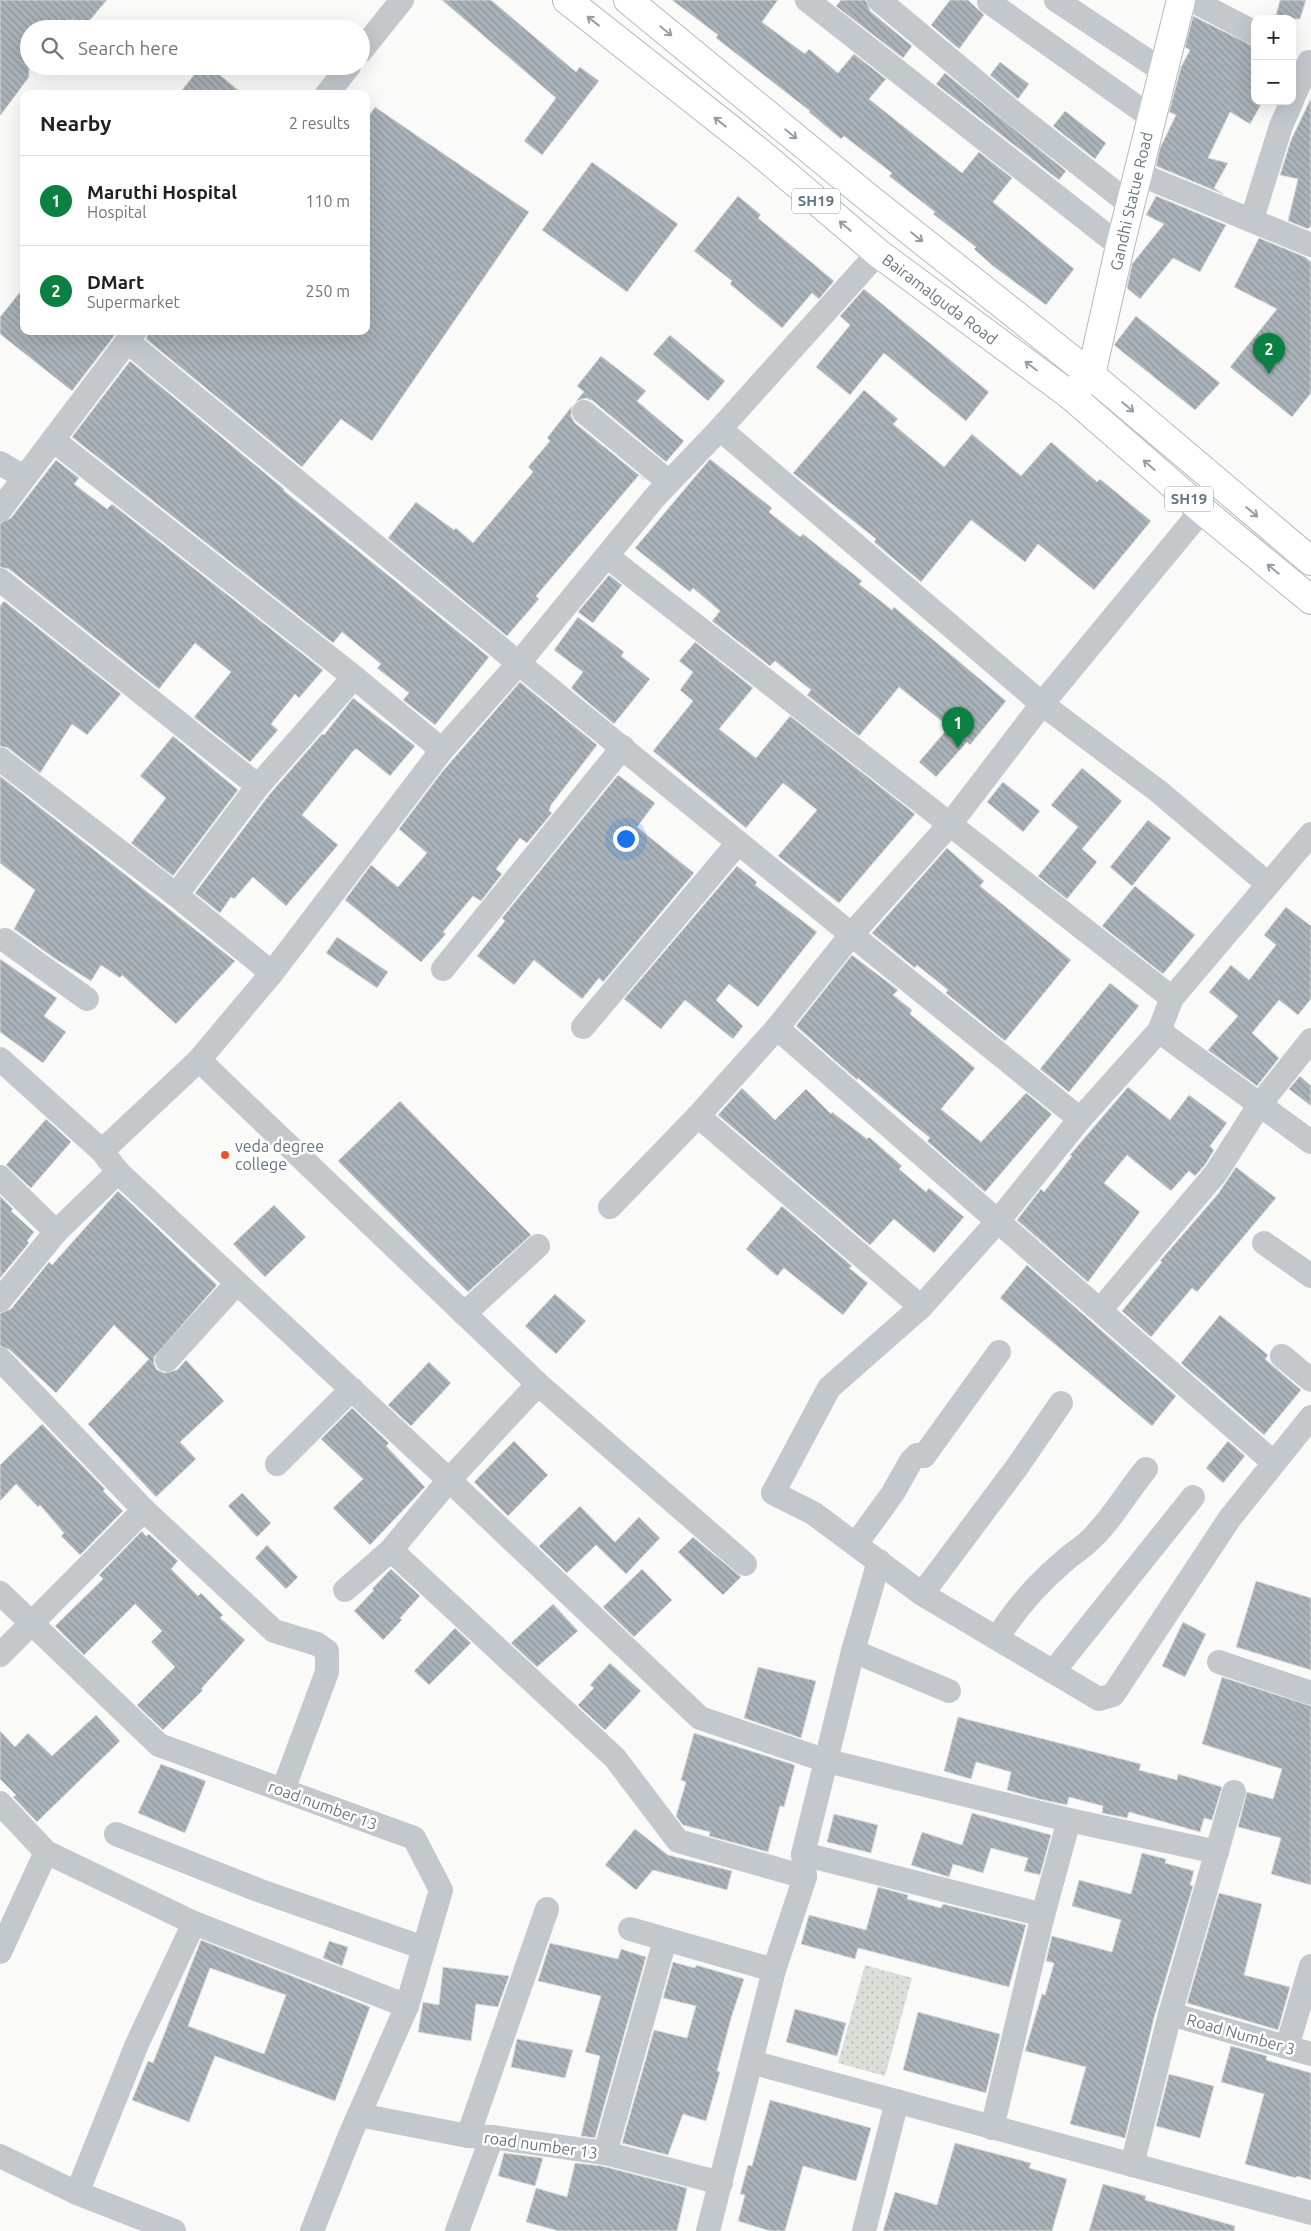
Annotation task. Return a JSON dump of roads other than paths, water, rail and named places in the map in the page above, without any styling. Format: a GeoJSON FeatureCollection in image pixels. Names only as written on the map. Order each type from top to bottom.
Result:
{"type":"FeatureCollection","features":[{"type":"Feature","properties":{"kind":"main road","name":"Bairamalguda Road"},"geometry":{"type":"LineString","coordinates":[[567,0],[758,151],[878,253],[1070,395],[1202,510],[1311,600]]}},
{"type":"Feature","properties":{"kind":"main road","name":"Bairamalguda Road"},"geometry":{"type":"LineString","coordinates":[[628,0],[865,195],[1091,375],[1311,561]]}},
{"type":"Feature","properties":{"kind":"main road","name":"Gandhi Statue Road"},"geometry":{"type":"LineString","coordinates":[[1091,375],[1120,246],[1181,0]]}},
{"type":"Feature","properties":{"kind":"main road"},"geometry":{"type":"LineString","coordinates":[[1070,395],[1091,375]]}},
{"type":"Feature","properties":{"kind":"street"},"geometry":{"type":"LineString","coordinates":[[370,40],[402,0]]}},
{"type":"Feature","properties":{"kind":"street"},"geometry":{"type":"LineString","coordinates":[[807,0],[1120,246]]}},
{"type":"Feature","properties":{"kind":"street"},"geometry":{"type":"LineString","coordinates":[[878,0],[1014,113],[1131,204]]}},
{"type":"Feature","properties":{"kind":"street"},"geometry":{"type":"LineString","coordinates":[[1056,0],[1163,71]]}},
{"type":"Feature","properties":{"kind":"street"},"geometry":{"type":"LineString","coordinates":[[1192,0],[1251,31]]}},
{"type":"Feature","properties":{"kind":"street"},"geometry":{"type":"LineString","coordinates":[[989,2],[1151,117]]}},
{"type":"Feature","properties":{"kind":"street"},"geometry":{"type":"LineString","coordinates":[[1296,86],[1304,59]]}},
{"type":"Feature","properties":{"kind":"street"},"geometry":{"type":"LineString","coordinates":[[330,90],[342,75]]}},
{"type":"Feature","properties":{"kind":"street"},"geometry":{"type":"LineString","coordinates":[[1252,219],[1281,126],[1290,105]]}},
{"type":"Feature","properties":{"kind":"street"},"geometry":{"type":"LineString","coordinates":[[1139,174],[1252,219],[1311,245]]}},
{"type":"Feature","properties":{"kind":"street"},"geometry":{"type":"LineString","coordinates":[[102,1151],[199,1060],[272,973],[442,750],[518,664],[669,482],[720,429],[878,253]]}},
{"type":"Feature","properties":{"kind":"street"},"geometry":{"type":"LineString","coordinates":[[0,510],[131,336],[518,664],[623,747],[851,935],[1080,1119]]}},
{"type":"Feature","properties":{"kind":"street"},"geometry":{"type":"LineString","coordinates":[[584,412],[669,482]]}},
{"type":"Feature","properties":{"kind":"street"},"geometry":{"type":"LineString","coordinates":[[720,429],[1042,704],[1158,791],[1268,884]]}},
{"type":"Feature","properties":{"kind":"street"},"geometry":{"type":"LineString","coordinates":[[53,440],[354,677],[442,750]]}},
{"type":"Feature","properties":{"kind":"street"},"geometry":{"type":"LineString","coordinates":[[0,463],[24,477]]}},
{"type":"Feature","properties":{"kind":"street"},"geometry":{"type":"LineString","coordinates":[[610,1207],[698,1116],[777,1028],[851,935],[951,823],[1042,704],[1202,510]]}},
{"type":"Feature","properties":{"kind":"street"},"geometry":{"type":"LineString","coordinates":[[608,556],[1172,998]]}},
{"type":"Feature","properties":{"kind":"street"},"geometry":{"type":"LineString","coordinates":[[0,580],[258,786]]}},
{"type":"Feature","properties":{"kind":"street"},"geometry":{"type":"LineString","coordinates":[[176,895],[258,786],[354,677]]}},
{"type":"Feature","properties":{"kind":"street"},"geometry":{"type":"LineString","coordinates":[[442,969],[623,747]]}},
{"type":"Feature","properties":{"kind":"street"},"geometry":{"type":"LineString","coordinates":[[0,759],[176,895],[272,973]]}},
{"type":"Feature","properties":{"kind":"street"},"geometry":{"type":"LineString","coordinates":[[1311,834],[1172,998],[1159,1031],[1080,1119],[998,1221],[921,1307],[828,1388],[773,1493],[813,1513],[922,1594],[1099,1699],[1113,1695],[1230,1518],[1311,1417]]}},
{"type":"Feature","properties":{"kind":"street"},"geometry":{"type":"LineString","coordinates":[[583,1028],[738,842]]}},
{"type":"Feature","properties":{"kind":"street"},"geometry":{"type":"LineString","coordinates":[[2,941],[87,999]]}},
{"type":"Feature","properties":{"kind":"street"},"geometry":{"type":"LineString","coordinates":[[777,1028],[1273,1462]]}},
{"type":"Feature","properties":{"kind":"street"},"geometry":{"type":"LineString","coordinates":[[1159,1031],[1311,1142]]}},
{"type":"Feature","properties":{"kind":"street"},"geometry":{"type":"LineString","coordinates":[[1101,1310],[1216,1173],[1260,1104],[1311,1040]]}},
{"type":"Feature","properties":{"kind":"street"},"geometry":{"type":"LineString","coordinates":[[0,1059],[102,1151],[118,1172],[352,1389],[700,1718],[827,1761],[1069,1820],[1217,1852]]}},
{"type":"Feature","properties":{"kind":"street"},"geometry":{"type":"LineString","coordinates":[[199,1060],[538,1384],[745,1564]]}},
{"type":"Feature","properties":{"kind":"street"},"geometry":{"type":"LineString","coordinates":[[698,1116],[921,1307]]}},
{"type":"Feature","properties":{"kind":"street"},"geometry":{"type":"LineString","coordinates":[[0,1300],[56,1232],[118,1172]]}},
{"type":"Feature","properties":{"kind":"street"},"geometry":{"type":"LineString","coordinates":[[0,1177],[56,1232]]}},
{"type":"Feature","properties":{"kind":"street"},"geometry":{"type":"LineString","coordinates":[[1264,1243],[1311,1276]]}},
{"type":"Feature","properties":{"kind":"street"},"geometry":{"type":"LineString","coordinates":[[464,1314],[538,1246]]}},
{"type":"Feature","properties":{"kind":"street"},"geometry":{"type":"LineString","coordinates":[[168,1360],[237,1283]]}},
{"type":"Feature","properties":{"kind":"street"},"geometry":{"type":"LineString","coordinates":[[856,1544],[900,1482],[911,1461],[917,1455],[924,1456],[999,1352]]}},
{"type":"Feature","properties":{"kind":"street"},"geometry":{"type":"LineString","coordinates":[[1282,1356],[1311,1380]]}},
{"type":"Feature","properties":{"kind":"street"},"geometry":{"type":"LineString","coordinates":[[0,1359],[144,1510],[274,1631],[317,1644],[327,1651],[327,1672],[284,1790]]}},
{"type":"Feature","properties":{"kind":"street"},"geometry":{"type":"LineString","coordinates":[[344,1590],[391,1550],[449,1480],[538,1384]]}},
{"type":"Feature","properties":{"kind":"street"},"geometry":{"type":"LineString","coordinates":[[277,1464],[352,1389]]}},
{"type":"Feature","properties":{"kind":"street"},"geometry":{"type":"LineString","coordinates":[[922,1594],[1017,1467],[1061,1403]]}},
{"type":"Feature","properties":{"kind":"street"},"geometry":{"type":"LineString","coordinates":[[997,1638],[1014,1612],[1032,1591],[1063,1562],[1089,1542],[1105,1524],[1146,1469]]}},
{"type":"Feature","properties":{"kind":"street"},"geometry":{"type":"LineString","coordinates":[[1053,1672],[1193,1497]]}},
{"type":"Feature","properties":{"kind":"street"},"geometry":{"type":"LineString","coordinates":[[0,1655],[144,1510]]}},
{"type":"Feature","properties":{"kind":"street"},"geometry":{"type":"LineString","coordinates":[[391,1550],[615,1758],[678,1841],[1043,1915]]}},
{"type":"Feature","properties":{"kind":"street"},"geometry":{"type":"LineString","coordinates":[[708,2231],[774,1970],[804,1866],[853,1651],[879,1561]]}},
{"type":"Feature","properties":{"kind":"street","name":"road number 13"},"geometry":{"type":"LineString","coordinates":[[0,1593],[159,1745],[414,1838],[441,1890],[407,2006],[359,2115],[316,2230]]}},
{"type":"Feature","properties":{"kind":"street"},"geometry":{"type":"LineString","coordinates":[[853,1651],[949,1691]]}},
{"type":"Feature","properties":{"kind":"street"},"geometry":{"type":"LineString","coordinates":[[1219,1662],[1311,1693]]}},
{"type":"Feature","properties":{"kind":"street"},"geometry":{"type":"LineString","coordinates":[[1132,2165],[1170,2014],[1234,1792]]}},
{"type":"Feature","properties":{"kind":"street"},"geometry":{"type":"LineString","coordinates":[[0,1803],[46,1852],[194,1923],[407,2006]]}},
{"type":"Feature","properties":{"kind":"street"},"geometry":{"type":"LineString","coordinates":[[992,2128],[1043,1915],[1069,1820]]}},
{"type":"Feature","properties":{"kind":"street"},"geometry":{"type":"LineString","coordinates":[[116,1834],[258,1890],[424,1948]]}},
{"type":"Feature","properties":{"kind":"street"},"geometry":{"type":"LineString","coordinates":[[0,1952],[46,1852]]}},
{"type":"Feature","properties":{"kind":"street"},"geometry":{"type":"LineString","coordinates":[[468,2136],[547,1909]]}},
{"type":"Feature","properties":{"kind":"street"},"geometry":{"type":"LineString","coordinates":[[76,2192],[137,2044],[194,1923]]}},
{"type":"Feature","properties":{"kind":"street"},"geometry":{"type":"LineString","coordinates":[[630,1929],[774,1970]]}},
{"type":"Feature","properties":{"kind":"street"},"geometry":{"type":"LineString","coordinates":[[605,2153],[665,1940]]}},
{"type":"Feature","properties":{"kind":"street"},"geometry":{"type":"LineString","coordinates":[[1288,2048],[1311,1966]]}},
{"type":"Feature","properties":{"kind":"street","name":"Road Number 3"},"geometry":{"type":"LineString","coordinates":[[1170,2014],[1311,2054]]}},
{"type":"Feature","properties":{"kind":"street"},"geometry":{"type":"LineString","coordinates":[[751,2062],[1311,2213]]}},
{"type":"Feature","properties":{"kind":"street"},"geometry":{"type":"LineString","coordinates":[[864,2231],[897,2101]]}},
{"type":"Feature","properties":{"kind":"street","name":"road number 13"},"geometry":{"type":"LineString","coordinates":[[359,2115],[468,2136],[492,2137],[605,2153],[720,2183]]}},
{"type":"Feature","properties":{"kind":"street"},"geometry":{"type":"LineString","coordinates":[[457,2231],[492,2137]]}},
{"type":"Feature","properties":{"kind":"street"},"geometry":{"type":"LineString","coordinates":[[0,2156],[76,2192],[174,2231]]}},
{"type":"Feature","properties":{"kind":"place","name":"DMart"},"geometry":{"type":"Point","coordinates":[1269,374]}},
{"type":"Feature","properties":{"kind":"place","name":"Maruthi Hospital"},"geometry":{"type":"Point","coordinates":[958,748]}},
{"type":"Feature","properties":{"kind":"place","name":"veda degree college"},"geometry":{"type":"Point","coordinates":[225,1155]}}]}
